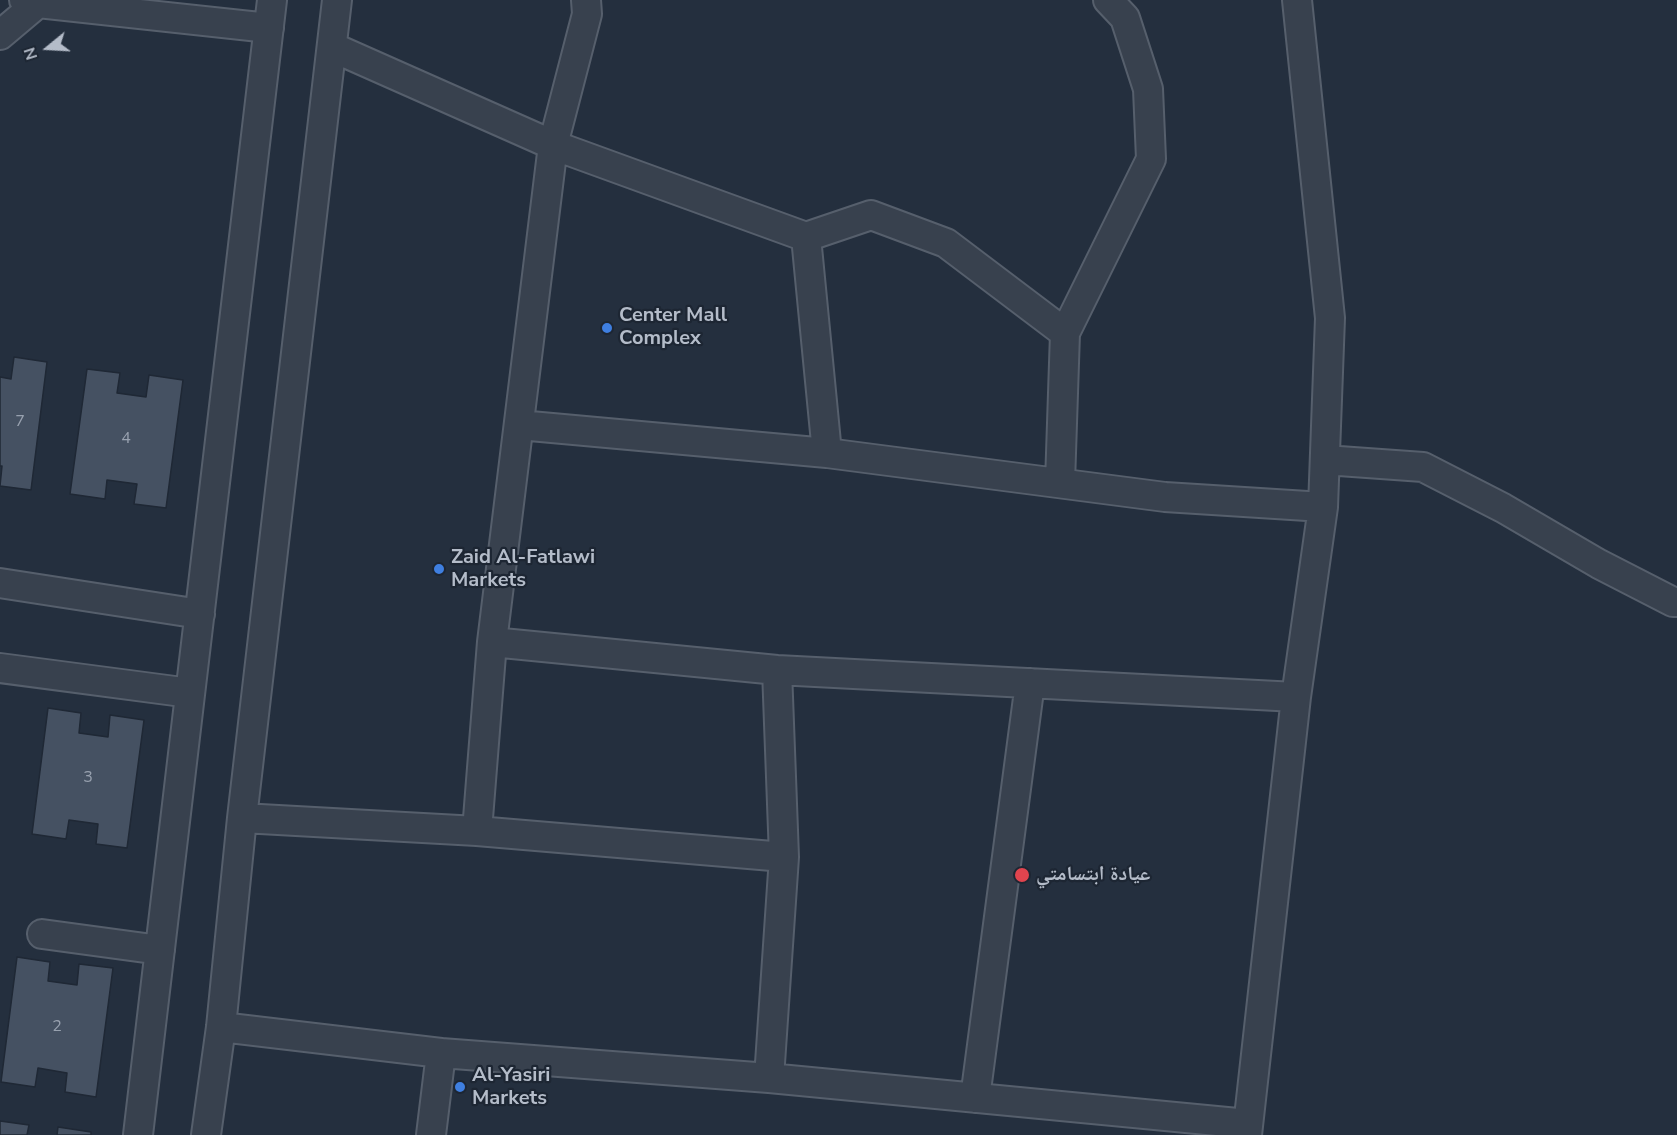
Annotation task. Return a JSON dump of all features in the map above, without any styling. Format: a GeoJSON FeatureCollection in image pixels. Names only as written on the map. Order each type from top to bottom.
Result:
{"type":"FeatureCollection","features":[{"type":"Feature","properties":{"kind":"street"},"geometry":{"type":"LineString","coordinates":[[138,1135],[272,0]]}},
{"type":"Feature","properties":{"kind":"street"},"geometry":{"type":"LineString","coordinates":[[206,1135],[221,1027],[242,818],[337,0]]}},
{"type":"Feature","properties":{"kind":"street"},"geometry":{"type":"LineString","coordinates":[[477,831],[492,642],[553,145],[586,14],[586,0]]}},
{"type":"Feature","properties":{"kind":"street"},"geometry":{"type":"LineString","coordinates":[[1060,483],[1065,333],[1151,159],[1148,89],[1125,18],[1108,0]]}},
{"type":"Feature","properties":{"kind":"street"},"geometry":{"type":"LineString","coordinates":[[221,1027],[441,1053],[769,1078],[975,1098],[1248,1130],[1296,697],[1323,507],[1330,318],[1297,0]]}},
{"type":"Feature","properties":{"kind":"street"},"geometry":{"type":"LineString","coordinates":[[0,34],[31,2],[269,28]]}},
{"type":"Feature","properties":{"kind":"street"},"geometry":{"type":"LineString","coordinates":[[332,47],[553,145],[806,237],[871,215],[945,243],[1065,333]]}},
{"type":"Feature","properties":{"kind":"street"},"geometry":{"type":"LineString","coordinates":[[806,237],[827,453]]}},
{"type":"Feature","properties":{"kind":"street"},"geometry":{"type":"LineString","coordinates":[[519,424],[827,453],[1165,497],[1323,507]]}},
{"type":"Feature","properties":{"kind":"street"},"geometry":{"type":"LineString","coordinates":[[1325,460],[1423,467],[1503,508],[1599,564],[1677,602]]}},
{"type":"Feature","properties":{"kind":"street"},"geometry":{"type":"LineString","coordinates":[[0,582],[200,614]]}},
{"type":"Feature","properties":{"kind":"street"},"geometry":{"type":"LineString","coordinates":[[492,642],[777,670],[1296,697]]}},
{"type":"Feature","properties":{"kind":"street"},"geometry":{"type":"LineString","coordinates":[[0,668],[190,693]]}},
{"type":"Feature","properties":{"kind":"street"},"geometry":{"type":"LineString","coordinates":[[769,1078],[784,857],[777,670]]}},
{"type":"Feature","properties":{"kind":"street"},"geometry":{"type":"LineString","coordinates":[[975,1098],[1030,683]]}},
{"type":"Feature","properties":{"kind":"street"},"geometry":{"type":"LineString","coordinates":[[242,818],[477,831],[784,857]]}},
{"type":"Feature","properties":{"kind":"street"},"geometry":{"type":"LineString","coordinates":[[42,934],[160,950]]}},
{"type":"Feature","properties":{"kind":"street"},"geometry":{"type":"LineString","coordinates":[[431,1135],[441,1053]]}},
{"type":"Feature","properties":{"kind":"building"},"geometry":{"type":"Polygon","coordinates":[[[14,357],[47,362],[31,490],[0,486],[2,466],[0,466],[0,377],[11,379],[14,357]]]}},
{"type":"Feature","properties":{"kind":"building"},"geometry":{"type":"Polygon","coordinates":[[[87,369],[120,373],[117,393],[146,397],[149,375],[183,380],[166,508],[134,504],[137,484],[107,480],[105,499],[70,494],[87,369]]]}},
{"type":"Feature","properties":{"kind":"building"},"geometry":{"type":"Polygon","coordinates":[[[48,708],[81,713],[79,733],[108,737],[110,715],[144,720],[127,848],[96,844],[98,824],[69,820],[66,839],[32,834],[48,708]]]}},
{"type":"Feature","properties":{"kind":"building"},"geometry":{"type":"Polygon","coordinates":[[[17,957],[50,962],[48,981],[77,985],[79,964],[113,968],[96,1097],[65,1092],[67,1073],[38,1068],[35,1087],[1,1082],[17,957]]]}},
{"type":"Feature","properties":{"kind":"building"},"geometry":{"type":"Polygon","coordinates":[[[0,1121],[29,1125],[27,1135],[0,1135],[0,1121]]]}},
{"type":"Feature","properties":{"kind":"building"},"geometry":{"type":"Polygon","coordinates":[[[58,1127],[91,1132],[91,1135],[57,1135],[58,1127]]]}},
{"type":"Feature","properties":{"kind":"place","name":"Center Mall Complex"},"geometry":{"type":"Point","coordinates":[607,328]}},
{"type":"Feature","properties":{"kind":"place","name":"Zaid Al-Fatlawi Markets"},"geometry":{"type":"Point","coordinates":[439,569]}},
{"type":"Feature","properties":{"kind":"place","name":"عيادة ابتسامتي"},"geometry":{"type":"Point","coordinates":[1022,875]}},
{"type":"Feature","properties":{"kind":"place","name":"Al-Yasiri Markets"},"geometry":{"type":"Point","coordinates":[460,1087]}}]}
